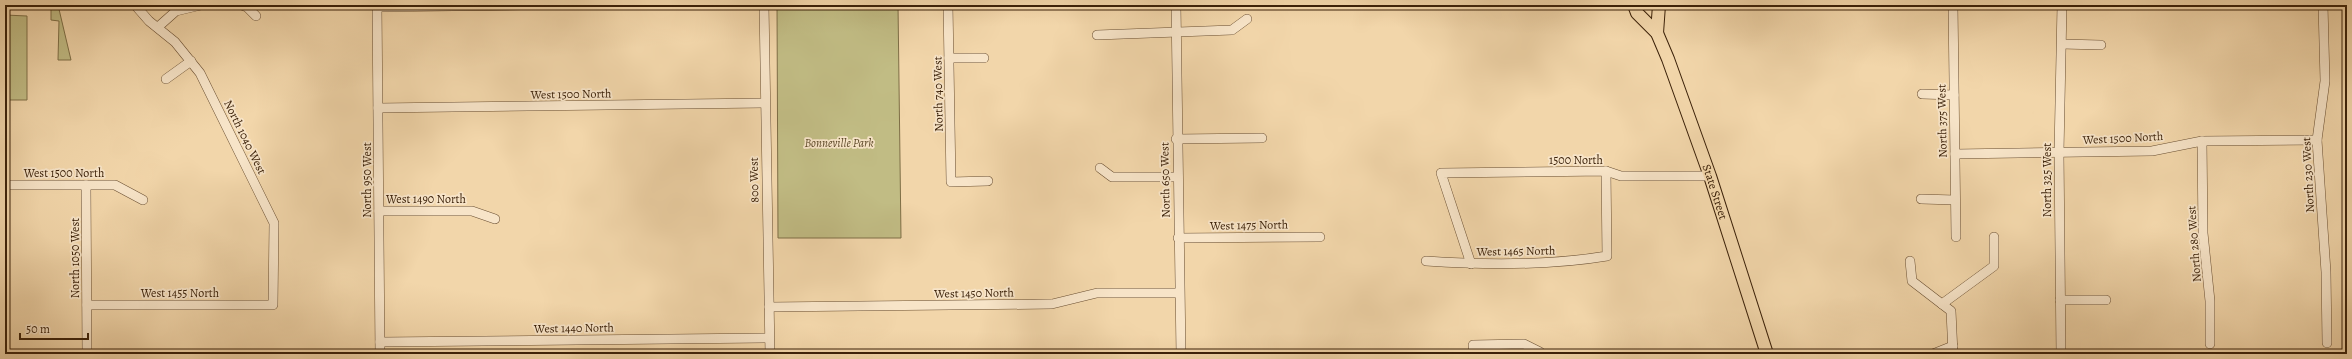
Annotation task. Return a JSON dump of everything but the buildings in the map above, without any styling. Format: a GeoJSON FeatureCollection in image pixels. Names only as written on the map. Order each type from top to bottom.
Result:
{"type":"FeatureCollection","features":[{"type":"Feature","properties":{"kind":"main road","name":"State Street"},"geometry":{"type":"LineString","coordinates":[[1634,5],[1637,13],[1657,33]]}},
{"type":"Feature","properties":{"kind":"main road","name":"State Street"},"geometry":{"type":"LineString","coordinates":[[1659,5],[1657,33],[1710,176],[1767,354]]}},
{"type":"Feature","properties":{"kind":"street","name":"North 1040 West"},"geometry":{"type":"LineString","coordinates":[[135,5],[176,42],[200,73],[274,223],[273,305]]}},
{"type":"Feature","properties":{"kind":"street"},"geometry":{"type":"LineString","coordinates":[[158,27],[176,11],[201,5]]}},
{"type":"Feature","properties":{"kind":"street"},"geometry":{"type":"LineString","coordinates":[[242,5],[247,7],[256,16]]}},
{"type":"Feature","properties":{"kind":"street"},"geometry":{"type":"LineString","coordinates":[[377,6],[521,5]]}},
{"type":"Feature","properties":{"kind":"street","name":"800 West"},"geometry":{"type":"LineString","coordinates":[[764,5],[764,103],[770,354]]}},
{"type":"Feature","properties":{"kind":"street","name":"North 740 West"},"geometry":{"type":"LineString","coordinates":[[948,5],[951,182],[988,182]]}},
{"type":"Feature","properties":{"kind":"street","name":"North 650 West"},"geometry":{"type":"LineString","coordinates":[[1176,5],[1176,139],[1181,354]]}},
{"type":"Feature","properties":{"kind":"street","name":"North 375 West"},"geometry":{"type":"LineString","coordinates":[[1953,5],[1956,237]]}},
{"type":"Feature","properties":{"kind":"street","name":"North 325 West"},"geometry":{"type":"LineString","coordinates":[[2061,354],[2059,152],[2062,5]]}},
{"type":"Feature","properties":{"kind":"street","name":"North 230 West"},"geometry":{"type":"LineString","coordinates":[[2323,5],[2325,81],[2317,140],[2326,272],[2327,343]]}},
{"type":"Feature","properties":{"kind":"street","name":"North 950 West"},"geometry":{"type":"LineString","coordinates":[[377,6],[380,354]]}},
{"type":"Feature","properties":{"kind":"street"},"geometry":{"type":"LineString","coordinates":[[1097,35],[1176,34],[1191,30],[1232,30],[1247,19]]}},
{"type":"Feature","properties":{"kind":"street"},"geometry":{"type":"LineString","coordinates":[[2062,44],[2101,45]]}},
{"type":"Feature","properties":{"kind":"street"},"geometry":{"type":"LineString","coordinates":[[949,58],[984,58]]}},
{"type":"Feature","properties":{"kind":"street"},"geometry":{"type":"LineString","coordinates":[[166,79],[191,61]]}},
{"type":"Feature","properties":{"kind":"street"},"geometry":{"type":"LineString","coordinates":[[1922,94],[1954,94]]}},
{"type":"Feature","properties":{"kind":"street","name":"West 1500 North"},"geometry":{"type":"LineString","coordinates":[[378,108],[764,103]]}},
{"type":"Feature","properties":{"kind":"street"},"geometry":{"type":"LineString","coordinates":[[1176,139],[1262,138]]}},
{"type":"Feature","properties":{"kind":"street","name":"West 1500 North"},"geometry":{"type":"LineString","coordinates":[[1955,154],[2152,151],[2202,141],[2317,140]]}},
{"type":"Feature","properties":{"kind":"street","name":"North 280 West"},"geometry":{"type":"LineString","coordinates":[[2202,141],[2203,233],[2210,301],[2210,344]]}},
{"type":"Feature","properties":{"kind":"street"},"geometry":{"type":"LineString","coordinates":[[1100,168],[1112,177],[1178,176]]}},
{"type":"Feature","properties":{"kind":"street","name":"1500 North"},"geometry":{"type":"LineString","coordinates":[[1471,264],[1441,173],[1606,171],[1621,176],[1710,176]]}},
{"type":"Feature","properties":{"kind":"street","name":"West 1465 North"},"geometry":{"type":"LineString","coordinates":[[1426,261],[1471,264],[1566,263],[1607,256],[1606,171]]}},
{"type":"Feature","properties":{"kind":"street","name":"West 1500 North"},"geometry":{"type":"LineString","coordinates":[[5,185],[115,185],[143,200]]}},
{"type":"Feature","properties":{"kind":"street","name":"North 1050 West"},"geometry":{"type":"LineString","coordinates":[[86,185],[87,354]]}},
{"type":"Feature","properties":{"kind":"street"},"geometry":{"type":"LineString","coordinates":[[1920,199],[1955,200]]}},
{"type":"Feature","properties":{"kind":"street","name":"West 1490 North"},"geometry":{"type":"LineString","coordinates":[[379,212],[472,211],[495,219]]}},
{"type":"Feature","properties":{"kind":"street","name":"West 1475 North"},"geometry":{"type":"LineString","coordinates":[[1178,238],[1320,237]]}},
{"type":"Feature","properties":{"kind":"street"},"geometry":{"type":"LineString","coordinates":[[1942,304],[1994,266],[1994,237]]}},
{"type":"Feature","properties":{"kind":"street"},"geometry":{"type":"LineString","coordinates":[[1910,261],[1912,281],[1951,311],[1953,350],[1933,354]]}},
{"type":"Feature","properties":{"kind":"street","name":"West 1450 North"},"geometry":{"type":"LineString","coordinates":[[769,307],[1052,304],[1098,294],[1179,293]]}},
{"type":"Feature","properties":{"kind":"street"},"geometry":{"type":"LineString","coordinates":[[2060,300],[2106,300]]}},
{"type":"Feature","properties":{"kind":"street","name":"West 1455 North"},"geometry":{"type":"LineString","coordinates":[[87,305],[273,305]]}},
{"type":"Feature","properties":{"kind":"street","name":"West 1440 North"},"geometry":{"type":"LineString","coordinates":[[380,342],[769,338]]}},
{"type":"Feature","properties":{"kind":"street"},"geometry":{"type":"LineString","coordinates":[[1474,350],[1524,344],[1540,352]]}},
{"type":"Feature","properties":{"kind":"green space"},"geometry":{"type":"Polygon","coordinates":[[[51,5],[58,5],[71,60],[58,60],[59,21],[51,20],[51,5]]]}},
{"type":"Feature","properties":{"kind":"green space","name":"Bonneville Park"},"geometry":{"type":"Polygon","coordinates":[[[777,5],[898,5],[901,238],[778,238],[777,5]]]}},
{"type":"Feature","properties":{"kind":"green space"},"geometry":{"type":"Polygon","coordinates":[[[5,15],[27,16],[27,100],[5,100],[5,15]]]}}]}
